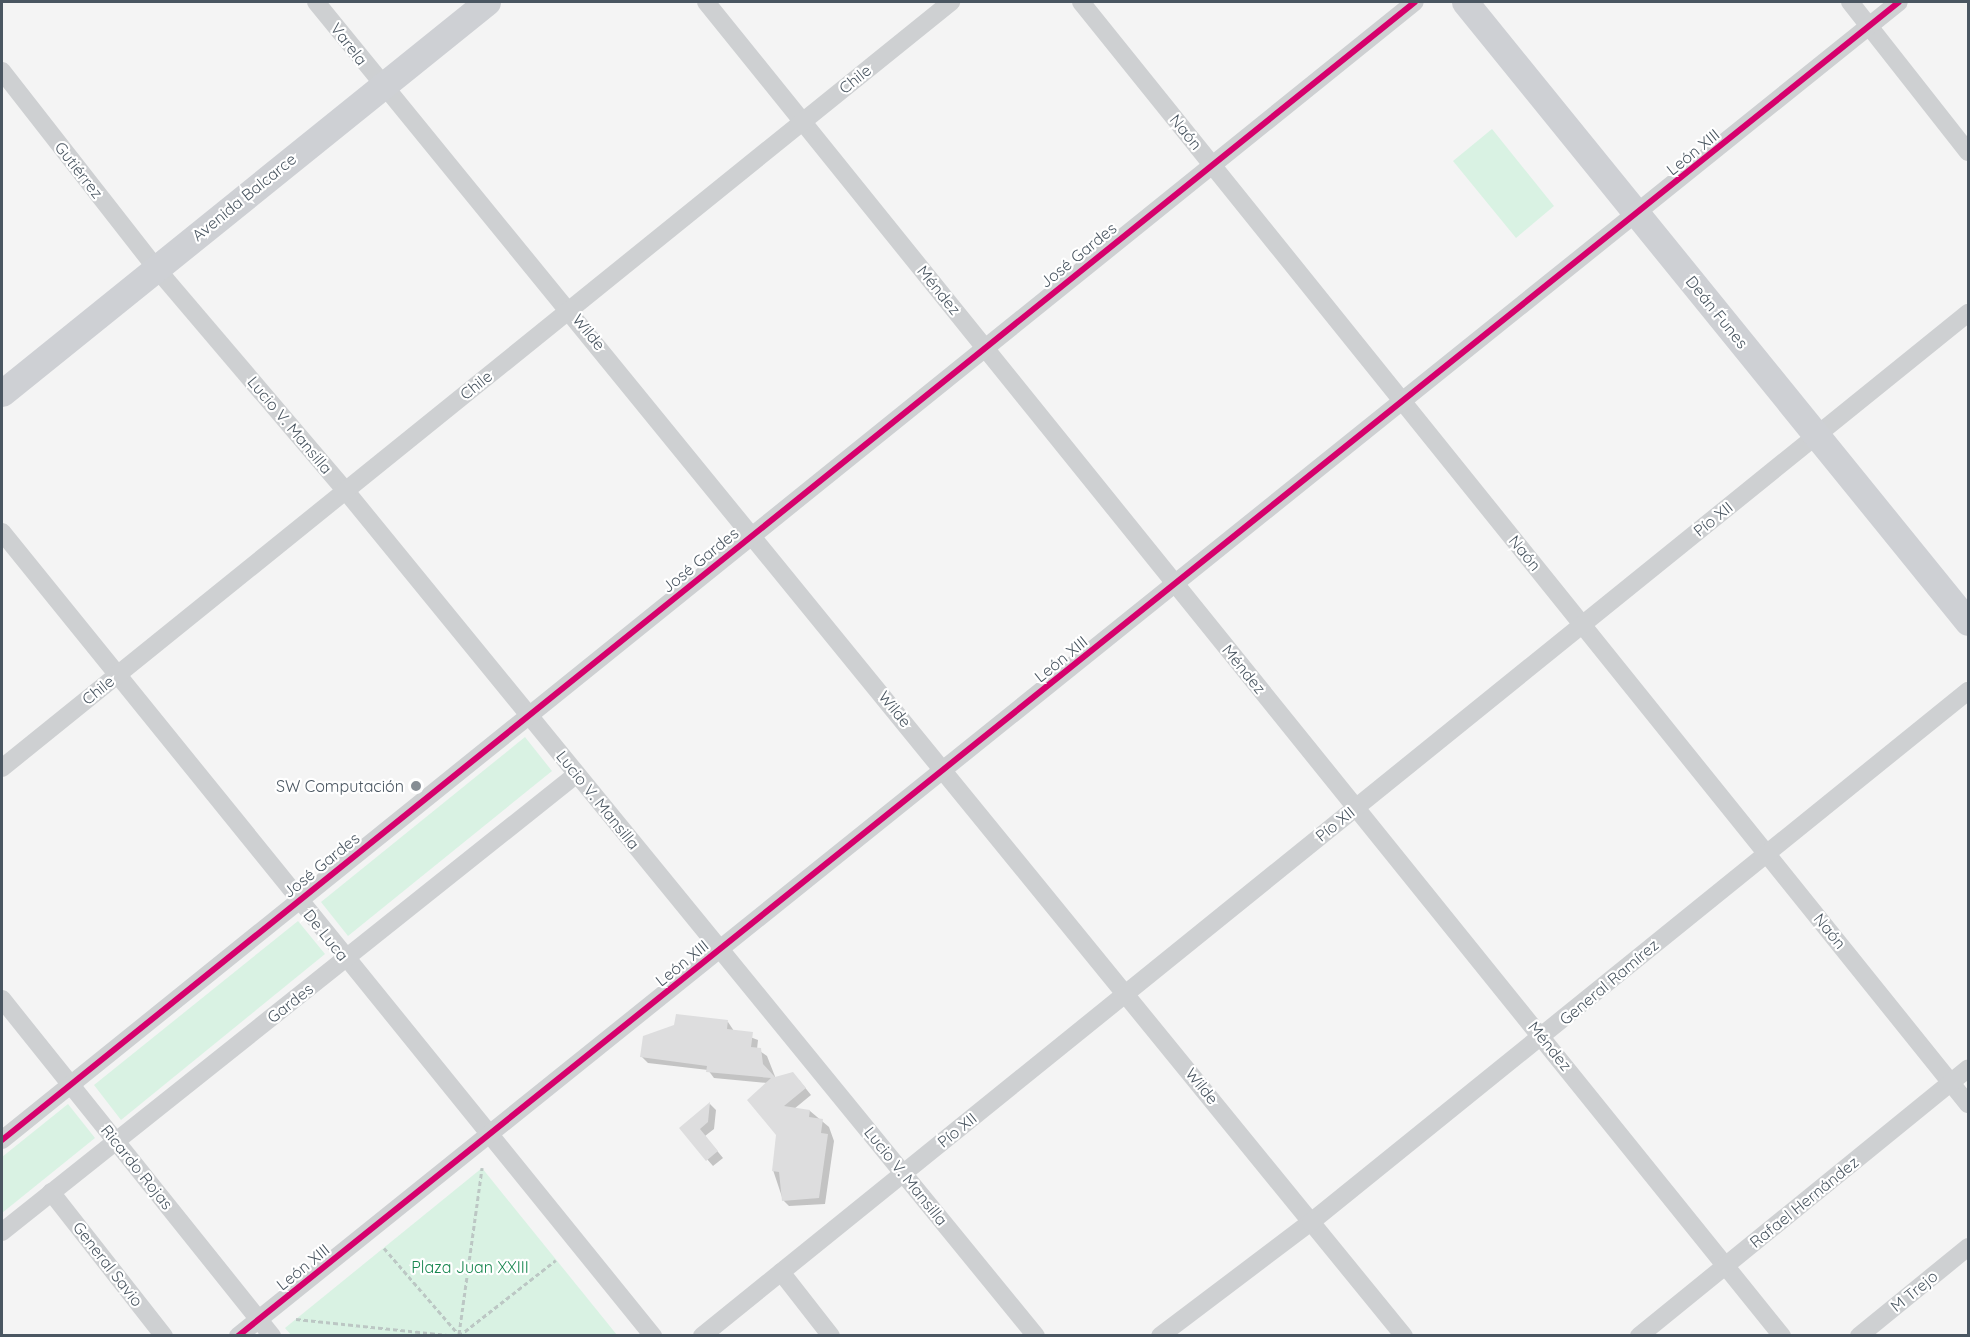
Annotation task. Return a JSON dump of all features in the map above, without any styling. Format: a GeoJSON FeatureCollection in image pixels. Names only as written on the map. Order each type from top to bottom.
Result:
{"type":"FeatureCollection","features":[{"type":"Feature","properties":{"kind":"main road","name":"Avenida Balcarce"},"geometry":{"type":"LineString","coordinates":[[378,80],[464,2]]}},
{"type":"Feature","properties":{"kind":"main road","name":"Avenida Balcarce"},"geometry":{"type":"LineString","coordinates":[[2,393],[152,262],[378,80],[487,2]]}},
{"type":"Feature","properties":{"kind":"main road","name":"Deán Funes"},"geometry":{"type":"LineString","coordinates":[[1465,2],[1968,622]]}},
{"type":"Feature","properties":{"kind":"main road","name":"Avenida Balcarce"},"geometry":{"type":"LineString","coordinates":[[2,373],[152,262]]}},
{"type":"Feature","properties":{"kind":"street","name":"Varela"},"geometry":{"type":"LineString","coordinates":[[316,2],[378,80]]}},
{"type":"Feature","properties":{"kind":"street","name":"Méndez"},"geometry":{"type":"LineString","coordinates":[[706,2],[1782,1335]]}},
{"type":"Feature","properties":{"kind":"street","name":"Chile"},"geometry":{"type":"LineString","coordinates":[[2,768],[951,2]]}},
{"type":"Feature","properties":{"kind":"street","name":"Naón"},"geometry":{"type":"LineString","coordinates":[[1081,2],[1968,1104]]}},
{"type":"Feature","properties":{"kind":"street","name":"José Gardes"},"geometry":{"type":"LineString","coordinates":[[2,1140],[1415,2]]}},
{"type":"Feature","properties":{"kind":"street"},"geometry":{"type":"LineString","coordinates":[[1850,2],[1968,152]]}},
{"type":"Feature","properties":{"kind":"street","name":"León XIII"},"geometry":{"type":"LineString","coordinates":[[238,1335],[1404,402],[1899,2]]}},
{"type":"Feature","properties":{"kind":"street","name":"Gutiérrez"},"geometry":{"type":"LineString","coordinates":[[2,71],[152,262]]}},
{"type":"Feature","properties":{"kind":"street","name":"Wilde"},"geometry":{"type":"LineString","coordinates":[[378,80],[570,309],[754,534],[1404,1335]]}},
{"type":"Feature","properties":{"kind":"street","name":"Lucio V. Mansilla"},"geometry":{"type":"LineString","coordinates":[[152,262],[345,490],[1036,1335]]}},
{"type":"Feature","properties":{"kind":"street","name":"Pío XII"},"geometry":{"type":"LineString","coordinates":[[702,1335],[1968,313]]}},
{"type":"Feature","properties":{"kind":"street","name":"De Luca"},"geometry":{"type":"LineString","coordinates":[[2,532],[115,676],[653,1335]]}},
{"type":"Feature","properties":{"kind":"street","name":"General Ramírez"},"geometry":{"type":"LineString","coordinates":[[1160,1335],[1311,1222],[1543,1037],[1766,852],[1968,691]]}},
{"type":"Feature","properties":{"kind":"street","name":"Gardes"},"geometry":{"type":"LineString","coordinates":[[2,1232],[577,774]]}},
{"type":"Feature","properties":{"kind":"street","name":"Ricardo Rojas"},"geometry":{"type":"LineString","coordinates":[[2,999],[272,1335]]}},
{"type":"Feature","properties":{"kind":"street","name":"Rafael Hernández"},"geometry":{"type":"LineString","coordinates":[[1639,1335],[1968,1069]]}},
{"type":"Feature","properties":{"kind":"street","name":"General Savio"},"geometry":{"type":"LineString","coordinates":[[51,1192],[164,1335]]}},
{"type":"Feature","properties":{"kind":"street","name":"M Trejo"},"geometry":{"type":"LineString","coordinates":[[1859,1335],[1968,1247]]}},
{"type":"Feature","properties":{"kind":"street"},"geometry":{"type":"LineString","coordinates":[[781,1272],[831,1335]]}},
{"type":"Feature","properties":{"kind":"path"},"geometry":{"type":"LineString","coordinates":[[459,1335],[482,1168]]}},
{"type":"Feature","properties":{"kind":"path"},"geometry":{"type":"LineString","coordinates":[[384,1248],[459,1335]]}},
{"type":"Feature","properties":{"kind":"path"},"geometry":{"type":"LineString","coordinates":[[296,1319],[459,1335],[556,1260]]}},
{"type":"Feature","properties":{"kind":"green space"},"geometry":{"type":"Polygon","coordinates":[[[1492,129],[1554,206],[1516,238],[1453,161],[1492,129]]]}},
{"type":"Feature","properties":{"kind":"green space"},"geometry":{"type":"Polygon","coordinates":[[[525,737],[552,771],[348,936],[321,902],[525,737]]]}},
{"type":"Feature","properties":{"kind":"green space"},"geometry":{"type":"Polygon","coordinates":[[[298,921],[325,954],[121,1120],[94,1085],[298,921]]]}},
{"type":"Feature","properties":{"kind":"green space"},"geometry":{"type":"Polygon","coordinates":[[[68,1104],[95,1138],[2,1213],[2,1157],[68,1104]]]}},
{"type":"Feature","properties":{"kind":"green space","name":"Plaza Juan XXIII"},"geometry":{"type":"Polygon","coordinates":[[[482,1168],[617,1335],[291,1335],[285,1328],[482,1168]]]}},
{"type":"Feature","properties":{"kind":"building"},"geometry":{"type":"Polygon","coordinates":[[[676,1014],[728,1020],[727,1029],[753,1032],[751,1047],[761,1048],[763,1064],[775,1077],[793,1072],[806,1088],[784,1106],[810,1110],[809,1117],[823,1119],[821,1133],[828,1134],[819,1198],[782,1201],[779,1172],[772,1171],[776,1135],[747,1100],[771,1078],[706,1072],[707,1066],[640,1057],[643,1036],[674,1025],[676,1014]]]}},
{"type":"Feature","properties":{"kind":"building"},"geometry":{"type":"Polygon","coordinates":[[[710,1102],[708,1122],[700,1129],[718,1151],[706,1161],[679,1128],[710,1102]]]}},
{"type":"Feature","properties":{"kind":"cycle path"},"geometry":{"type":"LineString","coordinates":[[2,1140],[1415,2]]}},
{"type":"Feature","properties":{"kind":"cycle path"},"geometry":{"type":"LineString","coordinates":[[238,1336],[1899,2]]}},
{"type":"Feature","properties":{"kind":"place","name":"SW Computación"},"geometry":{"type":"Point","coordinates":[416,786]}}]}
